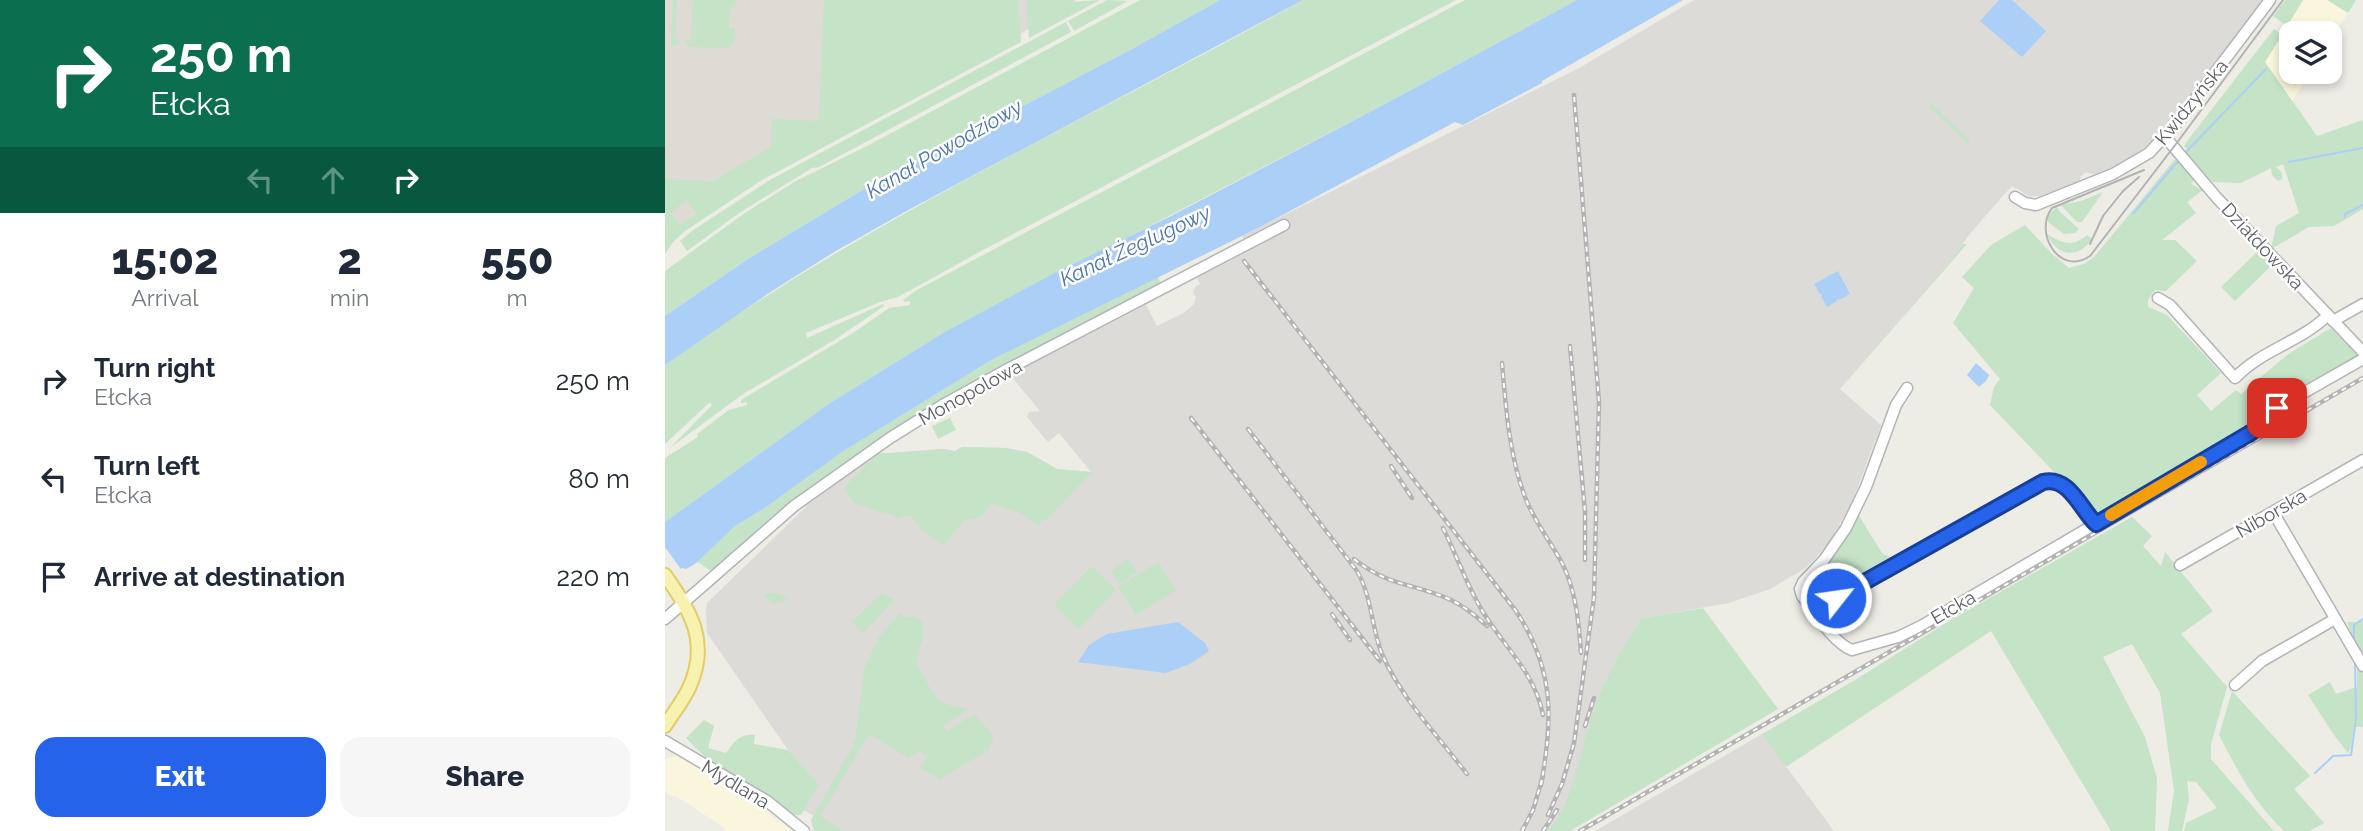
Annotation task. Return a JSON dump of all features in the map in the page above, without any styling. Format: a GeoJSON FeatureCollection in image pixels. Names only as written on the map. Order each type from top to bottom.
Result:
{"type":"FeatureCollection","features":[{"type":"Feature","properties":{"kind":"main road"},"geometry":{"type":"LineString","coordinates":[[665,726],[689,689],[698,658],[697,632],[685,603],[667,578]]}},
{"type":"Feature","properties":{"kind":"street","name":"Kwidzyńska"},"geometry":{"type":"LineString","coordinates":[[2015,197],[2032,205],[2122,170],[2149,153],[2166,138],[2270,0]]}},
{"type":"Feature","properties":{"kind":"street","name":"Działdowska"},"geometry":{"type":"LineString","coordinates":[[2166,138],[2217,198],[2363,352]]}},
{"type":"Feature","properties":{"kind":"street","name":"Monopolowa"},"geometry":{"type":"LineString","coordinates":[[665,619],[794,506],[901,431],[1008,369],[1284,225]]}},
{"type":"Feature","properties":{"kind":"street"},"geometry":{"type":"LineString","coordinates":[[2158,298],[2170,305],[2235,378],[2254,363],[2330,318],[2363,304]]}},
{"type":"Feature","properties":{"kind":"street","name":"Ełcka"},"geometry":{"type":"LineString","coordinates":[[1907,388],[1896,405],[1866,487],[1846,528],[1800,589],[1802,596],[1838,641],[1852,650],[1898,637],[1930,621],[2252,432],[2277,408],[2363,359]]}},
{"type":"Feature","properties":{"kind":"street","name":"Niborska"},"geometry":{"type":"LineString","coordinates":[[2180,565],[2363,460]]}},
{"type":"Feature","properties":{"kind":"street"},"geometry":{"type":"LineString","coordinates":[[1814,610],[2043,482],[2055,481],[2066,487],[2096,524]]}},
{"type":"Feature","properties":{"kind":"street"},"geometry":{"type":"LineString","coordinates":[[2273,512],[2363,666]]}},
{"type":"Feature","properties":{"kind":"street"},"geometry":{"type":"LineString","coordinates":[[2235,685],[2262,661],[2335,619]]}},
{"type":"Feature","properties":{"kind":"street","name":"Mydlana"},"geometry":{"type":"LineString","coordinates":[[665,741],[767,801],[804,831]]}},
{"type":"Feature","properties":{"kind":"shaded area"},"geometry":{"type":"Polygon","coordinates":[[[665,0],[1076,0],[1020,34],[763,169],[680,224],[665,206],[665,0]]]}},
{"type":"Feature","properties":{"kind":"shaded area"},"geometry":{"type":"Polygon","coordinates":[[[1694,0],[2263,0],[2195,91],[2150,144],[2117,165],[2095,175],[2086,172],[2080,181],[2041,196],[2029,196],[2012,186],[1968,236],[1954,257],[1840,389],[1881,425],[1851,505],[1829,542],[1801,571],[1770,589],[1729,603],[1642,618],[1560,819],[1550,831],[843,831],[803,810],[819,784],[788,750],[707,633],[706,612],[707,603],[810,503],[877,454],[943,449],[955,451],[962,447],[1006,448],[1027,452],[1057,469],[1091,472],[1059,433],[1048,442],[1027,417],[1029,412],[1040,411],[1010,375],[1146,305],[1157,326],[1182,314],[1194,304],[1196,297],[1193,293],[1200,284],[1197,278],[1249,251],[1242,236],[1581,67],[1694,0]]]}},
{"type":"Feature","properties":{"kind":"shaded area"},"geometry":{"type":"Polygon","coordinates":[[[2303,0],[2327,0],[2348,13],[2342,22],[2290,21],[2303,0]]]}},
{"type":"Feature","properties":{"kind":"shaded area"},"geometry":{"type":"Polygon","coordinates":[[[2279,39],[2279,82],[2265,62],[2279,39]]]}},
{"type":"Feature","properties":{"kind":"shaded area"},"geometry":{"type":"Polygon","coordinates":[[[2280,84],[2303,84],[2292,101],[2280,84]]]}},
{"type":"Feature","properties":{"kind":"shaded area"},"geometry":{"type":"Polygon","coordinates":[[[1762,734],[1834,831],[1595,831],[1762,734]]]}},
{"type":"Feature","properties":{"kind":"shaded area"},"geometry":{"type":"Polygon","coordinates":[[[677,755],[794,831],[724,831],[725,828],[676,796],[665,792],[665,759],[677,755]]]}},
{"type":"Feature","properties":{"kind":"green space"},"geometry":{"type":"Polygon","coordinates":[[[673,0],[677,0],[675,39],[680,40],[679,44],[674,46],[671,45],[673,0]]]}},
{"type":"Feature","properties":{"kind":"green space"},"geometry":{"type":"Polygon","coordinates":[[[693,0],[736,0],[735,7],[730,7],[729,28],[735,28],[729,47],[690,47],[687,44],[686,40],[691,40],[693,0]]]}},
{"type":"Feature","properties":{"kind":"green space"},"geometry":{"type":"Polygon","coordinates":[[[824,0],[1018,0],[1021,42],[762,180],[685,231],[665,254],[665,179],[713,181],[771,147],[772,119],[819,121],[824,0]],[[686,200],[671,213],[680,224],[697,213],[686,200]]]}},
{"type":"Feature","properties":{"kind":"green space"},"geometry":{"type":"Polygon","coordinates":[[[1026,0],[1073,2],[1100,0],[1029,38],[1026,0]]]}},
{"type":"Feature","properties":{"kind":"green space"},"geometry":{"type":"Polygon","coordinates":[[[1107,0],[1128,1],[1074,31],[1068,21],[1107,0]]]}},
{"type":"Feature","properties":{"kind":"green space"},"geometry":{"type":"Polygon","coordinates":[[[1140,0],[1220,0],[859,192],[748,259],[665,316],[665,271],[745,213],[796,181],[1140,0]]]}},
{"type":"Feature","properties":{"kind":"green space"},"geometry":{"type":"Polygon","coordinates":[[[1303,0],[1456,0],[898,297],[806,333],[807,338],[883,304],[884,306],[836,339],[743,394],[671,447],[712,405],[710,402],[665,444],[665,365],[741,312],[899,217],[1303,0]]]}},
{"type":"Feature","properties":{"kind":"green space"},"geometry":{"type":"Polygon","coordinates":[[[1465,0],[1577,0],[1385,104],[943,333],[830,403],[665,522],[665,458],[698,437],[697,434],[729,410],[747,405],[747,402],[741,403],[741,400],[853,333],[889,308],[910,305],[910,301],[903,300],[917,290],[1465,0]]]}},
{"type":"Feature","properties":{"kind":"green space"},"geometry":{"type":"Polygon","coordinates":[[[2285,0],[2303,0],[2290,21],[2280,21],[2273,16],[2285,0]]]}},
{"type":"Feature","properties":{"kind":"green space"},"geometry":{"type":"Polygon","coordinates":[[[2327,0],[2356,0],[2348,13],[2327,0]]]}},
{"type":"Feature","properties":{"kind":"green space"},"geometry":{"type":"Polygon","coordinates":[[[1066,22],[1071,32],[819,167],[812,168],[739,213],[687,251],[680,241],[768,181],[1066,22]]]}},
{"type":"Feature","properties":{"kind":"green space"},"geometry":{"type":"Polygon","coordinates":[[[2274,29],[2279,33],[2279,40],[2265,62],[2317,136],[2363,120],[2363,209],[2334,226],[2309,227],[2271,249],[2276,226],[2299,213],[2283,164],[2276,167],[2282,175],[2282,179],[2278,181],[2272,175],[2271,168],[2241,183],[2213,182],[2183,153],[2191,136],[2274,29]]]}},
{"type":"Feature","properties":{"kind":"green space"},"geometry":{"type":"Polygon","coordinates":[[[1931,103],[1969,140],[1969,145],[1929,107],[1931,103]]]}},
{"type":"Feature","properties":{"kind":"green space"},"geometry":{"type":"Polygon","coordinates":[[[2176,158],[2194,180],[2191,184],[2203,190],[2187,202],[2196,213],[2162,240],[2175,240],[2197,261],[2166,291],[2155,290],[2148,300],[2148,307],[2167,315],[2221,373],[2197,395],[2211,411],[2236,390],[2241,394],[2287,355],[2331,328],[2359,357],[2197,460],[2096,516],[1990,405],[1994,387],[2000,379],[1953,323],[1974,288],[1962,277],[1991,245],[2025,225],[2069,268],[2084,264],[2094,257],[2176,158]]]}},
{"type":"Feature","properties":{"kind":"green space"},"geometry":{"type":"Polygon","coordinates":[[[2103,192],[2082,222],[2077,222],[2061,205],[2081,201],[2103,192]]]}},
{"type":"Feature","properties":{"kind":"green space"},"geometry":{"type":"Polygon","coordinates":[[[2057,207],[2079,229],[2075,233],[2064,234],[2048,222],[2048,215],[2057,207]]]}},
{"type":"Feature","properties":{"kind":"green space"},"geometry":{"type":"Polygon","coordinates":[[[2047,234],[2067,243],[2077,242],[2087,235],[2092,239],[2080,250],[2068,253],[2056,247],[2047,234]]]}},
{"type":"Feature","properties":{"kind":"green space"},"geometry":{"type":"Polygon","coordinates":[[[1963,244],[1967,244],[1840,389],[1954,257],[1963,244]]]}},
{"type":"Feature","properties":{"kind":"green space"},"geometry":{"type":"Polygon","coordinates":[[[2259,250],[2272,265],[2235,301],[2221,287],[2259,250]]]}},
{"type":"Feature","properties":{"kind":"green space"},"geometry":{"type":"Polygon","coordinates":[[[1158,277],[1161,285],[905,423],[805,494],[711,571],[696,561],[735,526],[765,508],[842,452],[993,359],[1158,277]]]}},
{"type":"Feature","properties":{"kind":"green space"},"geometry":{"type":"Polygon","coordinates":[[[950,418],[956,430],[938,439],[932,426],[950,418]]]}},
{"type":"Feature","properties":{"kind":"green space"},"geometry":{"type":"Polygon","coordinates":[[[962,447],[1006,448],[1027,452],[1057,469],[1092,472],[1047,519],[1041,521],[1039,527],[1023,514],[991,503],[981,516],[964,520],[944,545],[922,530],[911,516],[897,519],[893,514],[854,503],[847,494],[845,487],[877,454],[943,449],[955,451],[962,447]]]}},
{"type":"Feature","properties":{"kind":"green space"},"geometry":{"type":"Polygon","coordinates":[[[1857,513],[1882,553],[1895,560],[1816,606],[1806,597],[1805,588],[1857,513]]]}},
{"type":"Feature","properties":{"kind":"green space"},"geometry":{"type":"Polygon","coordinates":[[[2132,517],[2152,536],[2143,546],[2161,566],[2165,552],[2213,611],[2181,634],[2227,687],[2211,744],[2211,759],[2274,831],[2184,831],[2186,823],[2217,808],[2196,782],[2187,781],[2189,799],[2182,831],[2168,831],[2174,791],[2160,693],[2132,644],[2103,657],[2145,737],[2157,778],[2155,831],[2111,831],[1991,631],[1786,767],[1762,734],[1946,623],[2132,517]]]}},
{"type":"Feature","properties":{"kind":"green space"},"geometry":{"type":"Polygon","coordinates":[[[1128,559],[1137,572],[1119,584],[1111,571],[1128,559]]]}},
{"type":"Feature","properties":{"kind":"green space"},"geometry":{"type":"Polygon","coordinates":[[[1158,562],[1176,590],[1136,615],[1118,587],[1158,562]]]}},
{"type":"Feature","properties":{"kind":"green space"},"geometry":{"type":"Polygon","coordinates":[[[1092,566],[1116,590],[1078,629],[1054,605],[1092,566]]]}},
{"type":"Feature","properties":{"kind":"green space"},"geometry":{"type":"Polygon","coordinates":[[[766,593],[780,594],[788,600],[773,604],[765,596],[766,593]]]}},
{"type":"Feature","properties":{"kind":"green space"},"geometry":{"type":"Polygon","coordinates":[[[882,593],[894,600],[863,633],[850,620],[854,620],[882,593]]]}},
{"type":"Feature","properties":{"kind":"green space"},"geometry":{"type":"Polygon","coordinates":[[[1703,608],[1778,709],[1570,831],[1549,831],[1570,792],[1606,680],[1642,618],[1703,608]]]}},
{"type":"Feature","properties":{"kind":"green space"},"geometry":{"type":"Polygon","coordinates":[[[901,613],[904,617],[916,617],[923,623],[916,663],[931,690],[948,705],[969,708],[943,726],[946,732],[974,714],[989,731],[994,742],[988,746],[990,749],[940,779],[920,768],[928,757],[920,751],[909,758],[869,734],[820,816],[843,831],[814,831],[811,820],[856,737],[864,669],[879,637],[901,613]]]}},
{"type":"Feature","properties":{"kind":"green space"},"geometry":{"type":"Polygon","coordinates":[[[2363,618],[2363,662],[2348,635],[2351,632],[2347,622],[2357,622],[2363,618]]]}},
{"type":"Feature","properties":{"kind":"green space"},"geometry":{"type":"Polygon","coordinates":[[[2360,665],[2363,671],[2363,727],[2354,727],[2348,753],[2308,695],[2330,682],[2336,694],[2357,687],[2357,667],[2360,665]]]}},
{"type":"Feature","properties":{"kind":"green space"},"geometry":{"type":"Polygon","coordinates":[[[2232,691],[2310,776],[2294,789],[2324,823],[2309,831],[2284,831],[2255,798],[2219,735],[2232,691]]]}},
{"type":"Feature","properties":{"kind":"green space"},"geometry":{"type":"Polygon","coordinates":[[[704,720],[714,726],[708,748],[726,753],[738,739],[745,735],[755,735],[754,744],[788,750],[819,784],[801,815],[794,815],[766,794],[712,764],[686,738],[704,720]]]}},
{"type":"Feature","properties":{"kind":"water","name":"Kanał Powodziowy"},"geometry":{"type":"Polygon","coordinates":[[[1220,0],[1303,0],[834,252],[665,365],[665,316],[748,259],[859,192],[1220,0]]]}},
{"type":"Feature","properties":{"kind":"water","name":"Kanał Żeglugowy"},"geometry":{"type":"Polygon","coordinates":[[[1577,0],[1683,0],[1542,83],[1463,125],[1455,122],[1262,226],[993,359],[842,452],[765,508],[735,526],[695,564],[686,569],[682,568],[665,580],[665,522],[830,403],[943,333],[1385,104],[1577,0]]]}},
{"type":"Feature","properties":{"kind":"water"},"geometry":{"type":"Polygon","coordinates":[[[1999,0],[2012,0],[2046,31],[2022,57],[1980,21],[1999,0]]]}},
{"type":"Feature","properties":{"kind":"water"},"geometry":{"type":"Polygon","coordinates":[[[1838,271],[1850,294],[1827,307],[1821,296],[1823,294],[1820,294],[1814,284],[1825,278],[1826,280],[1826,277],[1838,271]]]}},
{"type":"Feature","properties":{"kind":"water"},"geometry":{"type":"Polygon","coordinates":[[[1976,363],[1989,375],[1979,387],[1967,375],[1976,363]]]}},
{"type":"Feature","properties":{"kind":"water"},"geometry":{"type":"Polygon","coordinates":[[[1178,622],[1205,643],[1209,651],[1192,663],[1166,673],[1078,662],[1089,645],[1107,634],[1178,622]]]}},
{"type":"Feature","properties":{"kind":"pier"},"geometry":{"type":"Polygon","coordinates":[[[665,547],[683,572],[665,583],[665,547]]]}},
{"type":"Feature","properties":{"kind":"waterway"},"geometry":{"type":"LineString","coordinates":[[2185,153],[2266,69]]}},
{"type":"Feature","properties":{"kind":"waterway"},"geometry":{"type":"LineString","coordinates":[[2289,162],[2363,148]]}},
{"type":"Feature","properties":{"kind":"waterway"},"geometry":{"type":"LineString","coordinates":[[2133,214],[2178,161]]}},
{"type":"Feature","properties":{"kind":"waterway"},"geometry":{"type":"LineString","coordinates":[[2345,217],[2345,214],[2363,205]]}},
{"type":"Feature","properties":{"kind":"waterway"},"geometry":{"type":"LineString","coordinates":[[2354,642],[2354,625],[2363,619]]}},
{"type":"Feature","properties":{"kind":"waterway"},"geometry":{"type":"LineString","coordinates":[[2315,773],[2333,756],[2351,755],[2356,720],[2355,662]]}},
{"type":"Feature","properties":{"kind":"tram line"},"geometry":{"type":"LineString","coordinates":[[2144,170],[2052,208],[2046,229],[2048,240],[2060,257],[2079,261],[2090,256],[2283,0]]}},
{"type":"Feature","properties":{"kind":"tram line"},"geometry":{"type":"LineString","coordinates":[[2090,244],[2103,216],[2123,191],[2139,177]]}},
{"type":"Feature","properties":{"kind":"railway"},"geometry":{"type":"LineString","coordinates":[[1548,815],[1562,784],[1574,743],[1594,597],[1599,402],[1574,95]]}},
{"type":"Feature","properties":{"kind":"railway"},"geometry":{"type":"LineString","coordinates":[[1244,261],[1516,611],[1529,633],[1538,654],[1548,695],[1548,738],[1541,785]]}},
{"type":"Feature","properties":{"kind":"railway"},"geometry":{"type":"LineString","coordinates":[[1570,346],[1585,512],[1585,560]]}},
{"type":"Feature","properties":{"kind":"railway"},"geometry":{"type":"LineString","coordinates":[[1502,363],[1515,464],[1525,497],[1562,563],[1571,585],[1581,653]]}},
{"type":"Feature","properties":{"kind":"railway"},"geometry":{"type":"LineString","coordinates":[[1580,831],[2363,378]]}},
{"type":"Feature","properties":{"kind":"railway"},"geometry":{"type":"LineString","coordinates":[[1191,418],[1380,661]]}},
{"type":"Feature","properties":{"kind":"railway"},"geometry":{"type":"LineString","coordinates":[[1248,429],[1357,571],[1366,591],[1378,643],[1390,670],[1410,701],[1467,774]]}},
{"type":"Feature","properties":{"kind":"railway"},"geometry":{"type":"LineString","coordinates":[[1391,466],[1412,498]]}},
{"type":"Feature","properties":{"kind":"railway"},"geometry":{"type":"LineString","coordinates":[[1443,528],[1477,602],[1526,673],[1543,715]]}},
{"type":"Feature","properties":{"kind":"railway"},"geometry":{"type":"LineString","coordinates":[[1354,559],[1390,580],[1456,602],[1487,626]]}},
{"type":"Feature","properties":{"kind":"railway"},"geometry":{"type":"LineString","coordinates":[[1332,614],[1350,640]]}},
{"type":"Feature","properties":{"kind":"railway"},"geometry":{"type":"LineString","coordinates":[[1585,726],[1594,698]]}},
{"type":"Feature","properties":{"kind":"railway"},"geometry":{"type":"LineString","coordinates":[[1522,831],[1533,810],[1543,776]]}},
{"type":"Feature","properties":{"kind":"railway"},"geometry":{"type":"LineString","coordinates":[[1543,831],[1557,810]]}},
{"type":"Feature","properties":{"kind":"slow traffic"},"geometry":{"type":"LineString","coordinates":[[2111,515],[2201,462]]}},
{"type":"Feature","properties":{"kind":"route"},"geometry":{"type":"LineString","coordinates":[[1836,598],[2043,482],[2055,481],[2066,487],[2096,524],[2252,432],[2277,408]]}}]}
